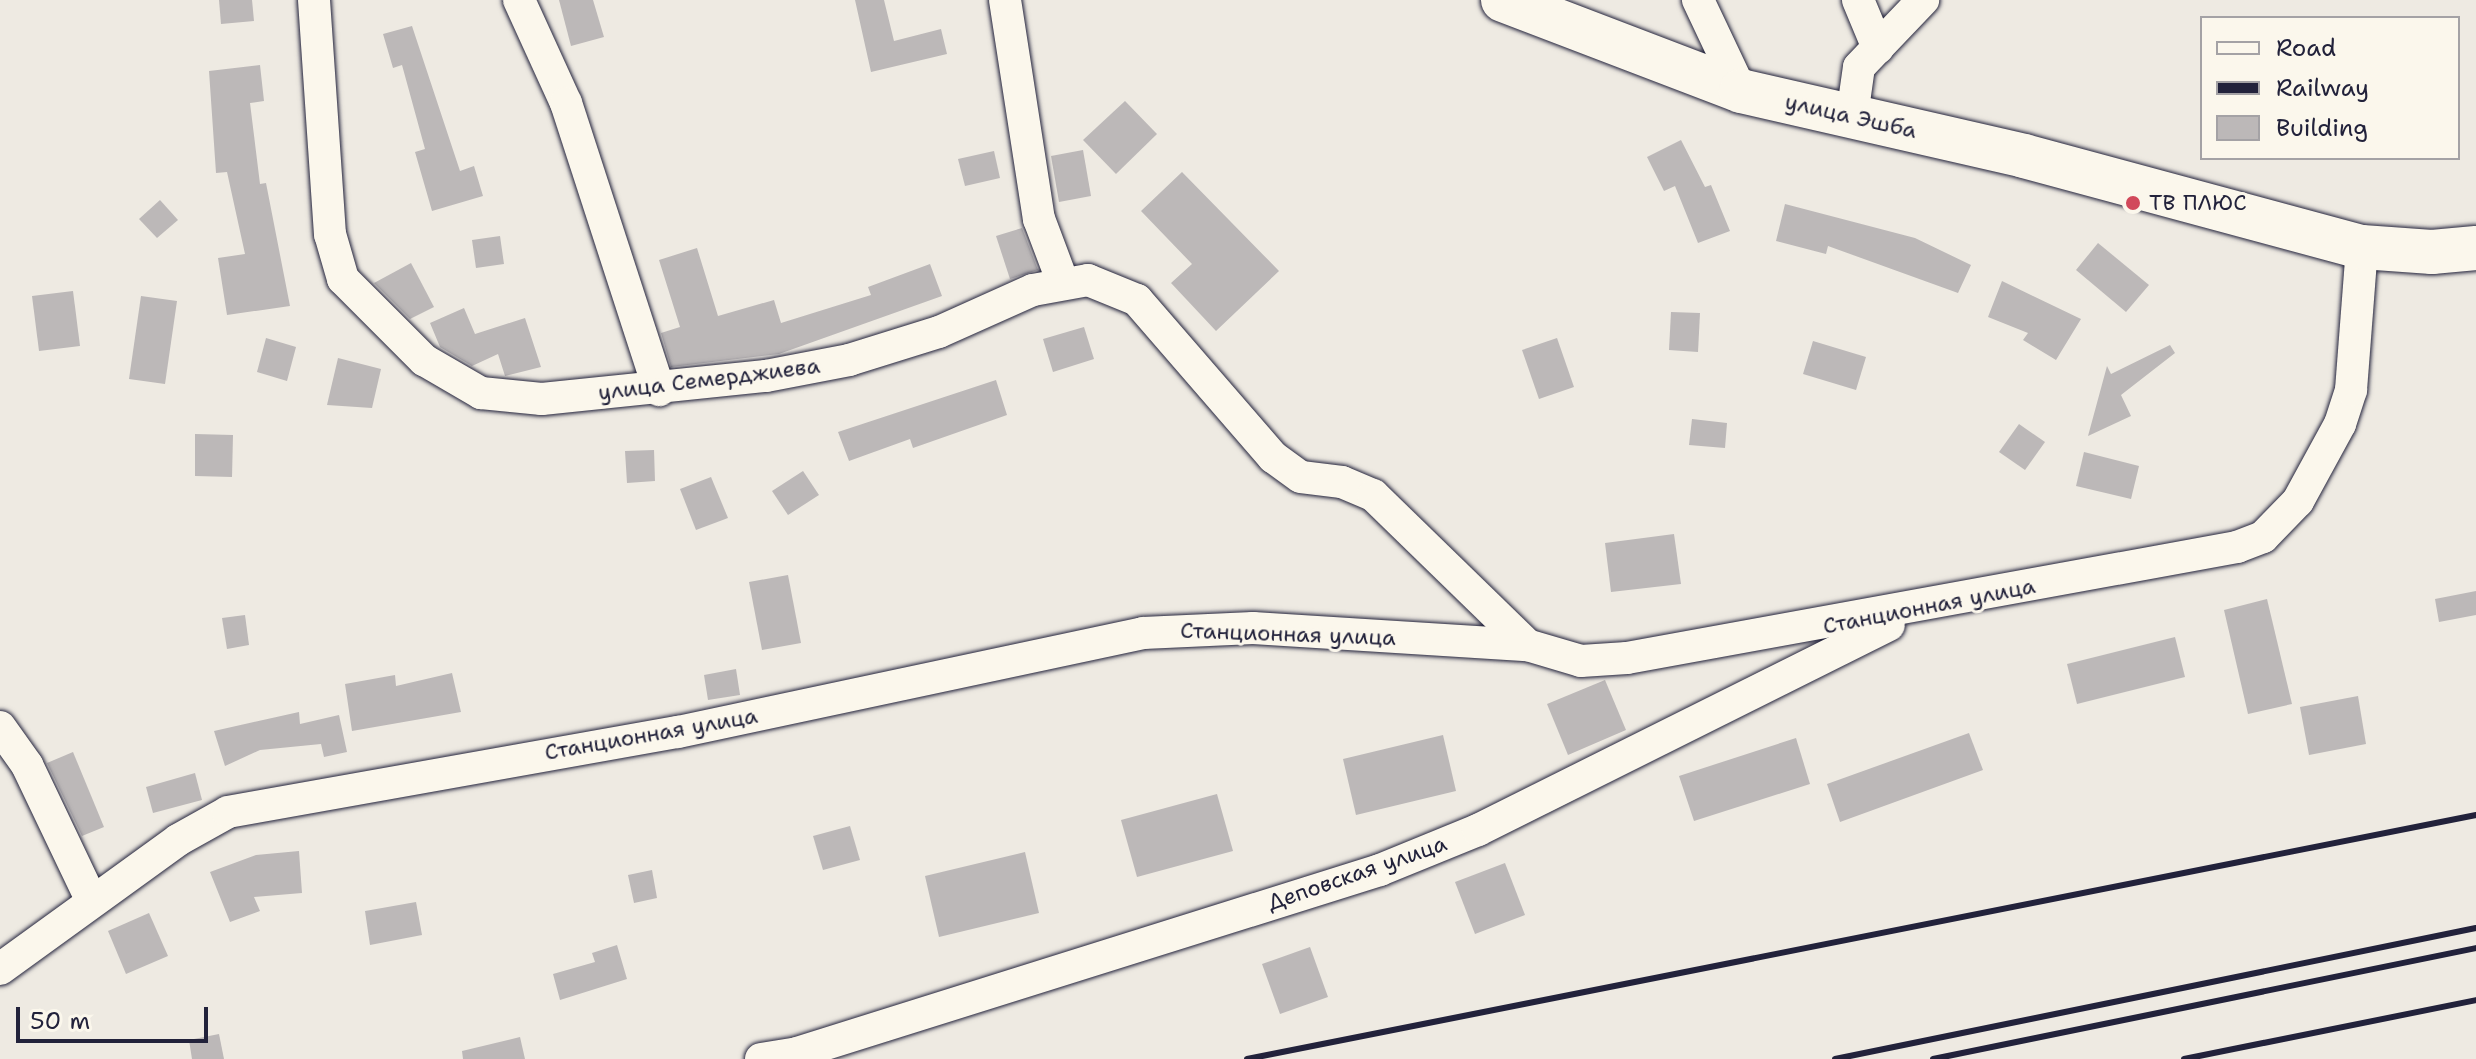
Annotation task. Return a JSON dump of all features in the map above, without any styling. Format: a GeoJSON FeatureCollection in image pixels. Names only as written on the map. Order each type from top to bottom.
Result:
{"type":"FeatureCollection","features":[{"type":"Feature","properties":{"kind":"highway","name":"улица Эшба"},"geometry":{"type":"LineString","coordinates":[[1503,0],[1741,91],[2024,156],[2206,209],[2362,247],[2432,252],[2476,248]]}},
{"type":"Feature","properties":{"kind":"street","name":"улица Семерджиева"},"geometry":{"type":"LineString","coordinates":[[314,0],[330,234],[343,279],[372,313],[424,360],[481,393],[542,399],[659,390],[849,360],[1063,283],[1088,280],[1137,300],[1273,457],[1301,477],[1342,482],[1373,495],[1527,645]]}},
{"type":"Feature","properties":{"kind":"street"},"geometry":{"type":"LineString","coordinates":[[519,0],[566,103],[659,390]]}},
{"type":"Feature","properties":{"kind":"street"},"geometry":{"type":"LineString","coordinates":[[1005,0],[1039,219],[1063,283]]}},
{"type":"Feature","properties":{"kind":"street"},"geometry":{"type":"LineString","coordinates":[[1698,0],[1741,91]]}},
{"type":"Feature","properties":{"kind":"street"},"geometry":{"type":"LineString","coordinates":[[1858,0],[1878,48]]}},
{"type":"Feature","properties":{"kind":"street"},"geometry":{"type":"LineString","coordinates":[[1852,116],[1859,67],[1923,0]]}},
{"type":"Feature","properties":{"kind":"street","name":"Станционная улица"},"geometry":{"type":"LineString","coordinates":[[0,969],[92,901],[228,812],[678,732],[1143,633],[1253,628],[1527,645],[1581,661],[1627,658],[1923,608],[2237,547],[2263,537],[2298,501],[2340,424],[2351,390],[2362,247]]}},
{"type":"Feature","properties":{"kind":"street","name":"Деповская улица"},"geometry":{"type":"LineString","coordinates":[[761,1059],[797,1053],[1380,870],[1478,830],[1923,608]]}},
{"type":"Feature","properties":{"kind":"street"},"geometry":{"type":"LineString","coordinates":[[0,727],[27,765],[92,901]]}},
{"type":"Feature","properties":{"kind":"building"},"geometry":{"type":"Polygon","coordinates":[[[219,0],[252,0],[254,21],[221,24],[219,0]]]}},
{"type":"Feature","properties":{"kind":"building"},"geometry":{"type":"Polygon","coordinates":[[[559,0],[593,0],[604,37],[571,46],[559,0]]]}},
{"type":"Feature","properties":{"kind":"building"},"geometry":{"type":"Polygon","coordinates":[[[855,0],[884,0],[894,41],[941,29],[947,54],[871,72],[855,0]]]}},
{"type":"Feature","properties":{"kind":"building"},"geometry":{"type":"Polygon","coordinates":[[[412,26],[460,171],[474,166],[483,196],[432,211],[415,152],[425,149],[402,65],[393,68],[383,34],[412,26]]]}},
{"type":"Feature","properties":{"kind":"building"},"geometry":{"type":"Polygon","coordinates":[[[260,65],[264,101],[250,103],[260,184],[266,183],[290,306],[227,315],[218,258],[245,254],[227,172],[216,173],[209,71],[260,65]]]}},
{"type":"Feature","properties":{"kind":"building"},"geometry":{"type":"Polygon","coordinates":[[[1125,101],[1157,134],[1116,174],[1083,140],[1125,101]]]}},
{"type":"Feature","properties":{"kind":"building"},"geometry":{"type":"Polygon","coordinates":[[[1681,140],[1705,187],[1711,185],[1730,231],[1698,243],[1675,186],[1664,191],[1647,157],[1681,140]]]}},
{"type":"Feature","properties":{"kind":"building"},"geometry":{"type":"Polygon","coordinates":[[[1083,150],[1091,196],[1059,202],[1051,156],[1083,150]]]}},
{"type":"Feature","properties":{"kind":"building"},"geometry":{"type":"Polygon","coordinates":[[[994,151],[1000,178],[965,186],[958,159],[994,151]]]}},
{"type":"Feature","properties":{"kind":"building"},"geometry":{"type":"Polygon","coordinates":[[[1182,172],[1279,271],[1216,331],[1171,283],[1192,264],[1141,211],[1182,172]]]}},
{"type":"Feature","properties":{"kind":"building"},"geometry":{"type":"Polygon","coordinates":[[[160,200],[178,220],[157,238],[139,219],[160,200]]]}},
{"type":"Feature","properties":{"kind":"building"},"geometry":{"type":"Polygon","coordinates":[[[1785,204],[1915,238],[1971,265],[1958,293],[1828,246],[1826,254],[1776,241],[1785,204]]]}},
{"type":"Feature","properties":{"kind":"building"},"geometry":{"type":"Polygon","coordinates":[[[1022,228],[1038,270],[1010,279],[996,236],[1022,228]]]}},
{"type":"Feature","properties":{"kind":"building"},"geometry":{"type":"Polygon","coordinates":[[[500,236],[504,264],[476,268],[472,240],[500,236]]]}},
{"type":"Feature","properties":{"kind":"building"},"geometry":{"type":"Polygon","coordinates":[[[2098,243],[2149,285],[2126,312],[2076,270],[2098,243]]]}},
{"type":"Feature","properties":{"kind":"building"},"geometry":{"type":"Polygon","coordinates":[[[697,248],[718,316],[774,300],[781,323],[871,295],[868,287],[930,264],[942,296],[779,354],[671,367],[661,333],[680,327],[659,260],[697,248]]]}},
{"type":"Feature","properties":{"kind":"building"},"geometry":{"type":"Polygon","coordinates":[[[411,263],[434,307],[410,319],[374,283],[411,263]]]}},
{"type":"Feature","properties":{"kind":"building"},"geometry":{"type":"Polygon","coordinates":[[[2002,281],[2081,319],[2056,360],[2023,340],[2028,333],[1988,317],[2002,281]]]}},
{"type":"Feature","properties":{"kind":"building"},"geometry":{"type":"Polygon","coordinates":[[[73,291],[80,346],[39,351],[32,296],[73,291]]]}},
{"type":"Feature","properties":{"kind":"building"},"geometry":{"type":"Polygon","coordinates":[[[141,296],[177,301],[165,384],[129,379],[141,296]]]}},
{"type":"Feature","properties":{"kind":"building"},"geometry":{"type":"Polygon","coordinates":[[[464,308],[475,334],[525,318],[541,367],[505,376],[498,354],[472,366],[440,347],[430,323],[464,308]]]}},
{"type":"Feature","properties":{"kind":"building"},"geometry":{"type":"Polygon","coordinates":[[[1671,312],[1700,313],[1698,352],[1669,350],[1671,312]]]}},
{"type":"Feature","properties":{"kind":"building"},"geometry":{"type":"Polygon","coordinates":[[[1084,327],[1094,359],[1053,372],[1043,339],[1084,327]]]}},
{"type":"Feature","properties":{"kind":"building"},"geometry":{"type":"Polygon","coordinates":[[[266,338],[296,347],[287,381],[257,372],[266,338]]]}},
{"type":"Feature","properties":{"kind":"building"},"geometry":{"type":"Polygon","coordinates":[[[1557,338],[1574,387],[1539,399],[1522,350],[1557,338]]]}},
{"type":"Feature","properties":{"kind":"building"},"geometry":{"type":"Polygon","coordinates":[[[1813,341],[1866,357],[1856,390],[1803,374],[1813,341]]]}},
{"type":"Feature","properties":{"kind":"building"},"geometry":{"type":"Polygon","coordinates":[[[2170,345],[2175,353],[2121,395],[2131,416],[2088,436],[2107,366],[2111,374],[2170,345]]]}},
{"type":"Feature","properties":{"kind":"building"},"geometry":{"type":"Polygon","coordinates":[[[338,358],[381,369],[372,408],[327,405],[338,358]]]}},
{"type":"Feature","properties":{"kind":"building"},"geometry":{"type":"Polygon","coordinates":[[[996,380],[1007,415],[913,448],[910,439],[849,461],[838,432],[996,380]]]}},
{"type":"Feature","properties":{"kind":"building"},"geometry":{"type":"Polygon","coordinates":[[[1692,419],[1727,423],[1725,448],[1689,445],[1692,419]]]}},
{"type":"Feature","properties":{"kind":"building"},"geometry":{"type":"Polygon","coordinates":[[[2019,424],[2045,442],[2025,470],[1999,452],[2019,424]]]}},
{"type":"Feature","properties":{"kind":"building"},"geometry":{"type":"Polygon","coordinates":[[[195,434],[233,435],[232,477],[195,476],[195,434]]]}},
{"type":"Feature","properties":{"kind":"building"},"geometry":{"type":"Polygon","coordinates":[[[654,450],[655,481],[627,483],[625,451],[654,450]]]}},
{"type":"Feature","properties":{"kind":"building"},"geometry":{"type":"Polygon","coordinates":[[[2084,452],[2139,466],[2131,499],[2076,486],[2084,452]]]}},
{"type":"Feature","properties":{"kind":"building"},"geometry":{"type":"Polygon","coordinates":[[[803,471],[819,495],[788,515],[772,491],[803,471]]]}},
{"type":"Feature","properties":{"kind":"building"},"geometry":{"type":"Polygon","coordinates":[[[711,477],[728,518],[696,530],[680,489],[711,477]]]}},
{"type":"Feature","properties":{"kind":"building"},"geometry":{"type":"Polygon","coordinates":[[[1674,534],[1681,584],[1611,592],[1605,543],[1674,534]]]}},
{"type":"Feature","properties":{"kind":"building"},"geometry":{"type":"Polygon","coordinates":[[[788,575],[801,643],[762,650],[749,582],[788,575]]]}},
{"type":"Feature","properties":{"kind":"building"},"geometry":{"type":"Polygon","coordinates":[[[2476,591],[2476,615],[2439,622],[2435,599],[2476,591]]]}},
{"type":"Feature","properties":{"kind":"building"},"geometry":{"type":"Polygon","coordinates":[[[2267,599],[2292,704],[2248,714],[2224,610],[2267,599]]]}},
{"type":"Feature","properties":{"kind":"building"},"geometry":{"type":"Polygon","coordinates":[[[245,615],[249,645],[227,649],[222,618],[245,615]]]}},
{"type":"Feature","properties":{"kind":"building"},"geometry":{"type":"Polygon","coordinates":[[[2175,637],[2185,677],[2077,704],[2067,664],[2175,637]]]}},
{"type":"Feature","properties":{"kind":"building"},"geometry":{"type":"Polygon","coordinates":[[[736,669],[740,695],[708,700],[704,675],[736,669]]]}},
{"type":"Feature","properties":{"kind":"building"},"geometry":{"type":"Polygon","coordinates":[[[452,673],[461,712],[352,731],[345,684],[395,675],[396,686],[452,673]]]}},
{"type":"Feature","properties":{"kind":"building"},"geometry":{"type":"Polygon","coordinates":[[[1605,680],[1626,730],[1568,755],[1547,704],[1605,680]]]}},
{"type":"Feature","properties":{"kind":"building"},"geometry":{"type":"Polygon","coordinates":[[[2358,696],[2366,744],[2309,755],[2300,707],[2358,696]]]}},
{"type":"Feature","properties":{"kind":"building"},"geometry":{"type":"Polygon","coordinates":[[[299,712],[300,724],[339,715],[347,752],[324,757],[321,744],[260,750],[225,766],[214,731],[299,712]]]}},
{"type":"Feature","properties":{"kind":"building"},"geometry":{"type":"Polygon","coordinates":[[[1969,733],[1983,770],[1840,822],[1827,784],[1969,733]]]}},
{"type":"Feature","properties":{"kind":"building"},"geometry":{"type":"Polygon","coordinates":[[[1443,735],[1456,791],[1356,815],[1343,759],[1443,735]]]}},
{"type":"Feature","properties":{"kind":"building"},"geometry":{"type":"Polygon","coordinates":[[[1796,738],[1810,784],[1694,821],[1679,776],[1796,738]]]}},
{"type":"Feature","properties":{"kind":"building"},"geometry":{"type":"Polygon","coordinates":[[[73,752],[104,827],[82,836],[47,763],[73,752]]]}},
{"type":"Feature","properties":{"kind":"building"},"geometry":{"type":"Polygon","coordinates":[[[195,773],[202,800],[153,813],[146,787],[195,773]]]}},
{"type":"Feature","properties":{"kind":"building"},"geometry":{"type":"Polygon","coordinates":[[[1217,794],[1233,851],[1137,877],[1121,820],[1217,794]]]}},
{"type":"Feature","properties":{"kind":"building"},"geometry":{"type":"Polygon","coordinates":[[[850,826],[860,860],[823,870],[813,836],[850,826]]]}},
{"type":"Feature","properties":{"kind":"building"},"geometry":{"type":"Polygon","coordinates":[[[299,851],[302,893],[254,897],[260,911],[230,922],[210,872],[256,855],[299,851]]]}},
{"type":"Feature","properties":{"kind":"building"},"geometry":{"type":"Polygon","coordinates":[[[1025,852],[1039,913],[939,937],[925,876],[1025,852]]]}},
{"type":"Feature","properties":{"kind":"building"},"geometry":{"type":"Polygon","coordinates":[[[1505,863],[1525,915],[1475,934],[1455,882],[1505,863]]]}},
{"type":"Feature","properties":{"kind":"building"},"geometry":{"type":"Polygon","coordinates":[[[652,870],[657,898],[634,903],[628,875],[652,870]]]}},
{"type":"Feature","properties":{"kind":"building"},"geometry":{"type":"Polygon","coordinates":[[[416,902],[422,935],[370,945],[365,911],[416,902]]]}},
{"type":"Feature","properties":{"kind":"building"},"geometry":{"type":"Polygon","coordinates":[[[149,913],[168,956],[126,974],[108,931],[149,913]]]}},
{"type":"Feature","properties":{"kind":"building"},"geometry":{"type":"Polygon","coordinates":[[[617,945],[627,979],[560,1000],[553,974],[595,962],[592,953],[617,945]]]}},
{"type":"Feature","properties":{"kind":"building"},"geometry":{"type":"Polygon","coordinates":[[[1310,947],[1328,997],[1280,1014],[1262,964],[1310,947]]]}},
{"type":"Feature","properties":{"kind":"building"},"geometry":{"type":"Polygon","coordinates":[[[219,1034],[224,1059],[192,1059],[189,1040],[219,1034]]]}},
{"type":"Feature","properties":{"kind":"building"},"geometry":{"type":"Polygon","coordinates":[[[520,1037],[525,1059],[463,1059],[462,1051],[520,1037]]]}},
{"type":"Feature","properties":{"kind":"railway"},"geometry":{"type":"LineString","coordinates":[[1247,1059],[2476,815]]}},
{"type":"Feature","properties":{"kind":"railway"},"geometry":{"type":"LineString","coordinates":[[1835,1059],[2476,928]]}},
{"type":"Feature","properties":{"kind":"railway"},"geometry":{"type":"LineString","coordinates":[[1933,1059],[2476,948]]}},
{"type":"Feature","properties":{"kind":"railway"},"geometry":{"type":"LineString","coordinates":[[2184,1059],[2476,1000]]}},
{"type":"Feature","properties":{"kind":"place","name":"ТВ ПЛЮС"},"geometry":{"type":"Point","coordinates":[2133,203]}}]}
